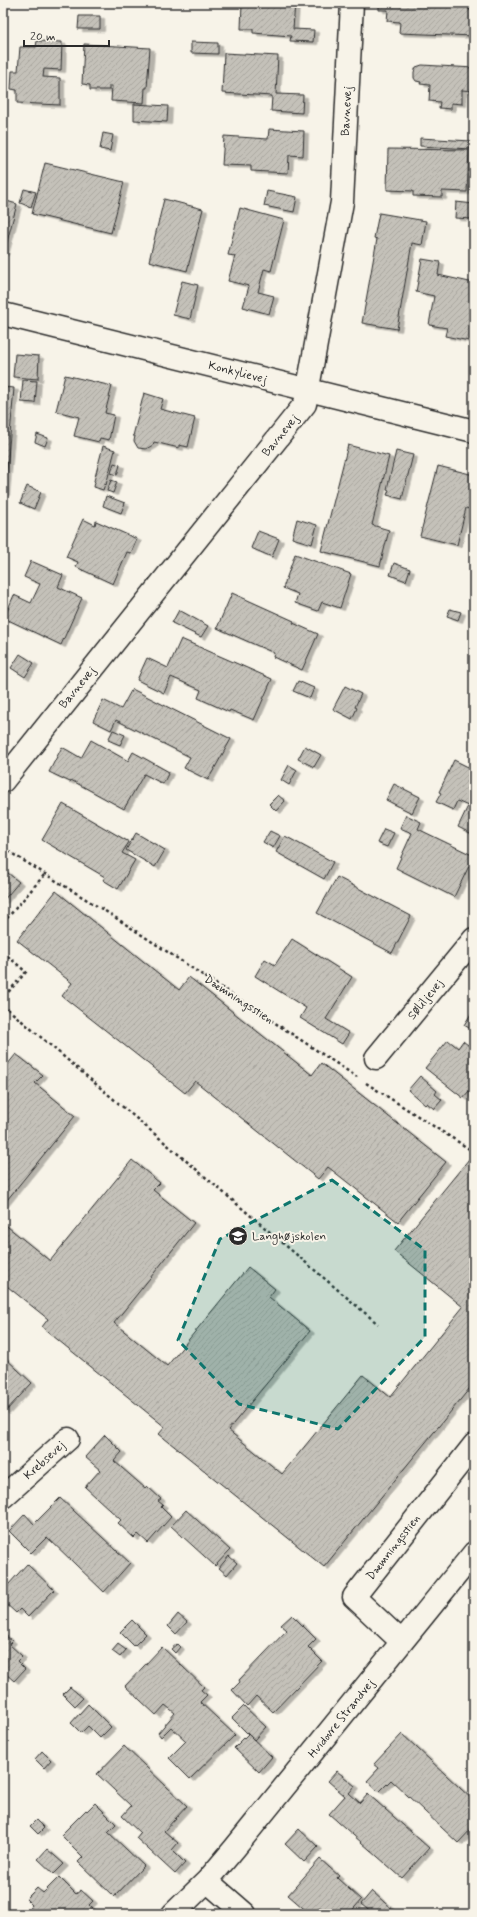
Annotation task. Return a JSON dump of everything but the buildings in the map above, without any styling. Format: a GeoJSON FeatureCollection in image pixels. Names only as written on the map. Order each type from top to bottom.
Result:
{"type":"FeatureCollection","features":[{"type":"Feature","properties":{"kind":"street","name":"Bavnevej"},"geometry":{"type":"LineString","coordinates":[[3,781],[305,404],[342,202],[352,3]]}},
{"type":"Feature","properties":{"kind":"street","name":"Konkylievej"},"geometry":{"type":"LineString","coordinates":[[3,314],[474,431]]}},
{"type":"Feature","properties":{"kind":"street","name":"Søliljevej"},"geometry":{"type":"LineString","coordinates":[[376,1058],[474,939]]}},
{"type":"Feature","properties":{"kind":"street","name":"Krebsevej"},"geometry":{"type":"LineString","coordinates":[[3,1498],[68,1439]]}},
{"type":"Feature","properties":{"kind":"street","name":"Dæmningsstien"},"geometry":{"type":"LineString","coordinates":[[402,1642],[354,1597],[474,1445]]}},
{"type":"Feature","properties":{"kind":"street","name":"Hvidovre Strandvej"},"geometry":{"type":"LineString","coordinates":[[172,1914],[207,1881],[474,1553]]}},
{"type":"Feature","properties":{"kind":"street"},"geometry":{"type":"LineString","coordinates":[[207,1881],[245,1914]]}},
{"type":"Feature","properties":{"kind":"path","name":"Dæmningsstien"},"geometry":{"type":"LineString","coordinates":[[3,848],[110,914],[354,1076],[474,1152]]}},
{"type":"Feature","properties":{"kind":"path"},"geometry":{"type":"LineString","coordinates":[[3,924],[45,874]]}},
{"type":"Feature","properties":{"kind":"path"},"geometry":{"type":"LineString","coordinates":[[3,952],[26,972],[3,998]]}},
{"type":"Feature","properties":{"kind":"path"},"geometry":{"type":"LineString","coordinates":[[3,1005],[378,1324]]}},
{"type":"Feature","properties":{"kind":"highlighted area"},"geometry":{"type":"Polygon","coordinates":[[[332,1180],[425,1250],[425,1337],[338,1429],[239,1404],[178,1340],[220,1239],[332,1180]]]}},
{"type":"Feature","properties":{"kind":"place","name":"Langhøjskolen"},"geometry":{"type":"Point","coordinates":[238,1236]}}]}
